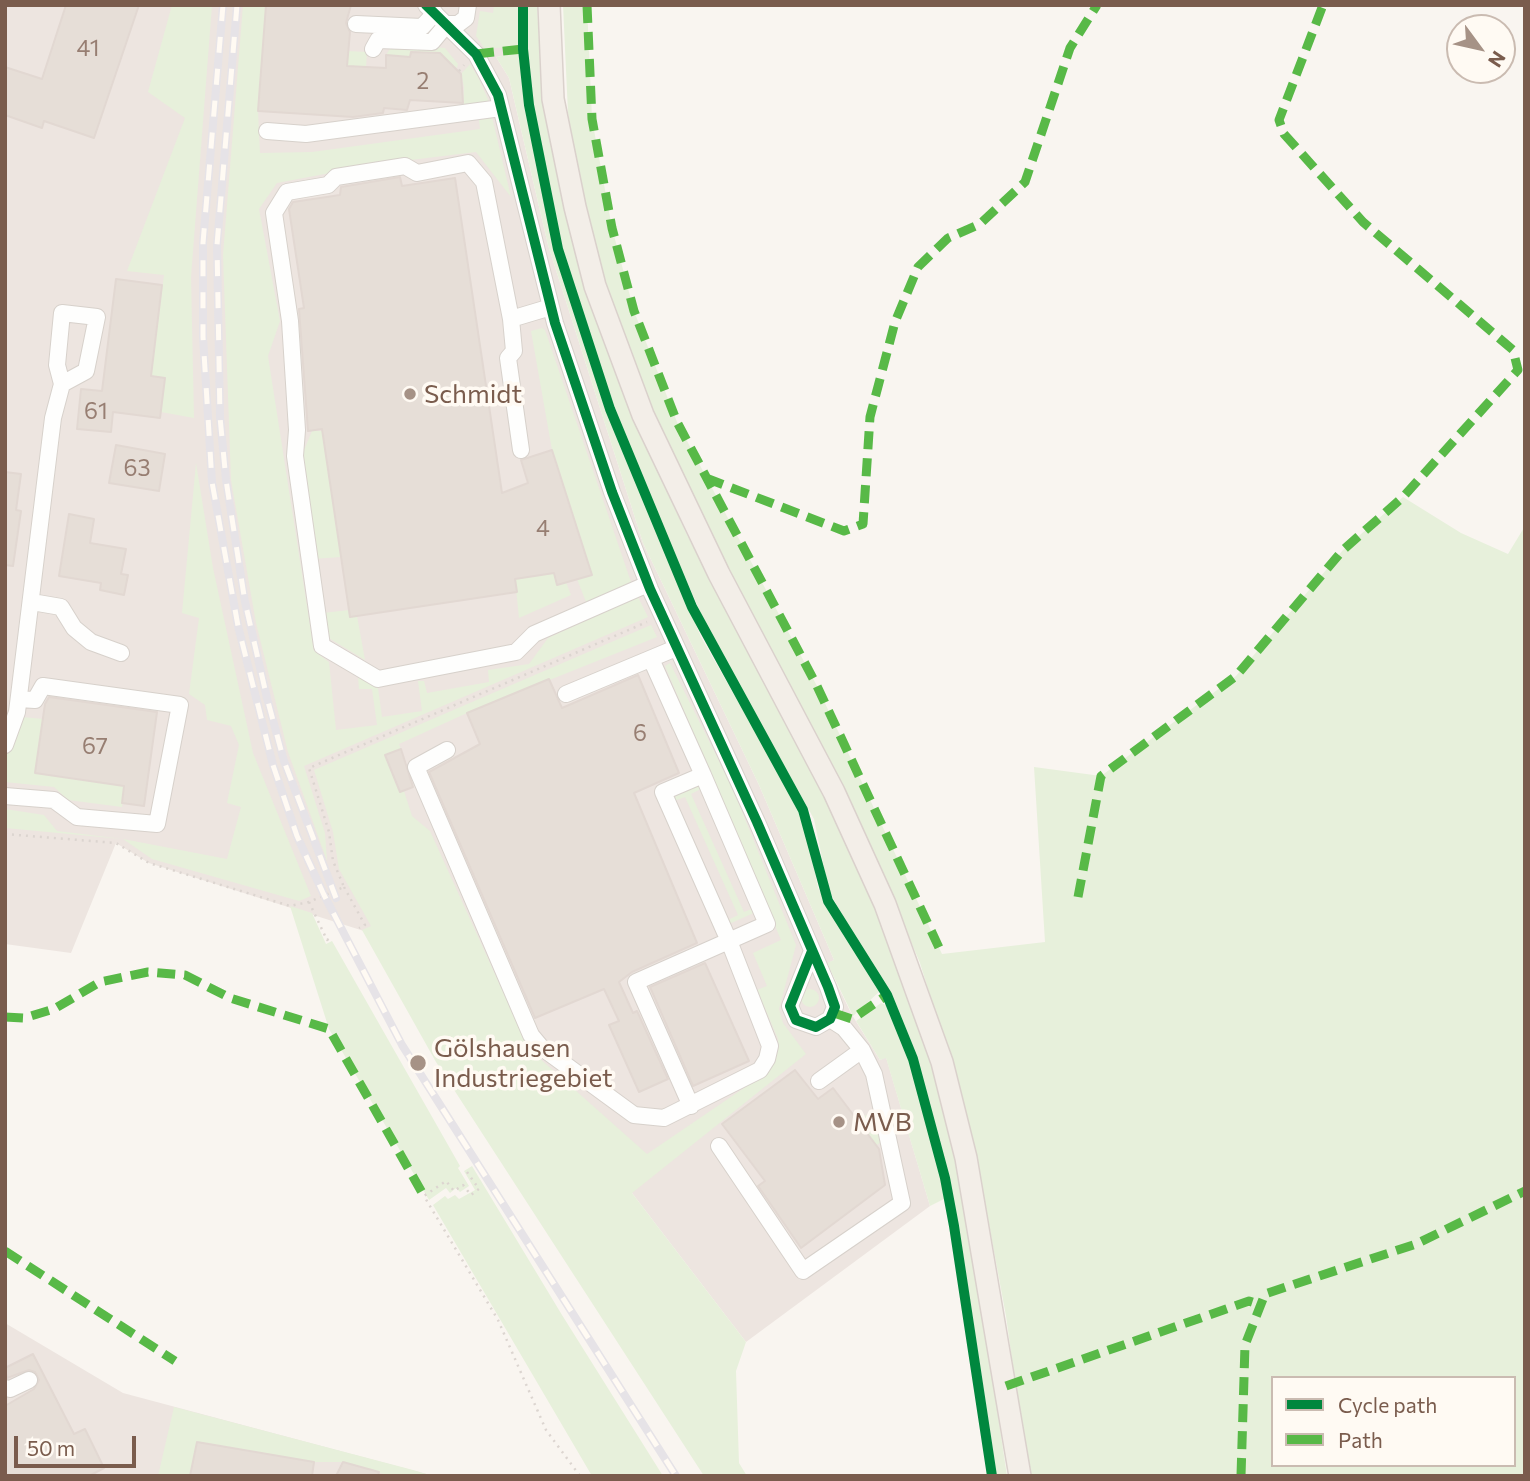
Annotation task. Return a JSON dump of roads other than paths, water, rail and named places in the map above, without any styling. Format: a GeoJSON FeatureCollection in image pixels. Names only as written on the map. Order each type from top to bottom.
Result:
{"type":"FeatureCollection","features":[{"type":"Feature","properties":{"kind":"main road"},"geometry":{"type":"LineString","coordinates":[[549,5],[553,99],[595,286],[643,415],[719,574],[840,805],[886,904],[942,1062],[966,1158],[1020,1476]]}},
{"type":"Feature","properties":{"kind":"street"},"geometry":{"type":"LineString","coordinates":[[436,14],[458,24],[467,12]]}},
{"type":"Feature","properties":{"kind":"street"},"geometry":{"type":"LineString","coordinates":[[464,39],[467,12]]}},
{"type":"Feature","properties":{"kind":"street"},"geometry":{"type":"LineString","coordinates":[[356,24],[422,27],[436,14]]}},
{"type":"Feature","properties":{"kind":"street"},"geometry":{"type":"LineString","coordinates":[[436,14],[464,39],[488,74],[501,108],[551,307],[611,492],[648,584],[757,822],[812,951],[835,1007],[830,1019],[816,1027],[804,1025],[791,1013],[793,995],[812,951]]}},
{"type":"Feature","properties":{"kind":"street"},"geometry":{"type":"LineString","coordinates":[[373,49],[378,40],[432,42],[436,14]]}},
{"type":"Feature","properties":{"kind":"street"},"geometry":{"type":"LineString","coordinates":[[267,131],[306,134],[501,108]]}},
{"type":"Feature","properties":{"kind":"street"},"geometry":{"type":"LineString","coordinates":[[521,450],[508,358],[514,351],[510,319],[484,182],[468,163],[418,173],[405,166],[336,177],[328,185],[287,192],[274,213],[290,321],[298,430],[295,456],[322,646],[378,678],[388,677],[516,652],[534,634],[648,584]]}},
{"type":"Feature","properties":{"kind":"street"},"geometry":{"type":"LineString","coordinates":[[510,319],[551,307]]}},
{"type":"Feature","properties":{"kind":"street"},"geometry":{"type":"LineString","coordinates":[[5,745],[19,698],[53,418],[62,384]]}},
{"type":"Feature","properties":{"kind":"street"},"geometry":{"type":"LineString","coordinates":[[32,602],[61,607],[74,628],[91,642],[121,653]]}},
{"type":"Feature","properties":{"kind":"street"},"geometry":{"type":"LineString","coordinates":[[566,694],[676,648]]}},
{"type":"Feature","properties":{"kind":"street"},"geometry":{"type":"LineString","coordinates":[[651,659],[767,925],[636,982],[691,1106]]}},
{"type":"Feature","properties":{"kind":"street"},"geometry":{"type":"LineString","coordinates":[[5,796],[54,800],[77,817],[157,824],[180,705],[43,686],[35,700],[19,698]]}},
{"type":"Feature","properties":{"kind":"street"},"geometry":{"type":"LineString","coordinates":[[447,750],[416,767],[531,1035],[541,1047],[634,1115],[664,1118],[760,1070],[767,1059],[770,1046],[729,941],[663,792],[703,775]]}},
{"type":"Feature","properties":{"kind":"street"},"geometry":{"type":"LineString","coordinates":[[719,1146],[803,1271],[902,1203],[874,1074],[862,1050],[844,1028],[830,1019]]}},
{"type":"Feature","properties":{"kind":"street"},"geometry":{"type":"LineString","coordinates":[[818,1081],[862,1050]]}},
{"type":"Feature","properties":{"kind":"street"},"geometry":{"type":"LineString","coordinates":[[5,1388],[10,1389],[29,1381]]}},
{"type":"Feature","properties":{"kind":"railway"},"geometry":{"type":"LineString","coordinates":[[223,5],[203,243],[203,337],[212,482],[238,626],[273,765],[297,836],[324,895],[402,1045],[676,1476]]}},
{"type":"Feature","properties":{"kind":"railway"},"geometry":{"type":"LineString","coordinates":[[237,5],[217,245],[220,417],[226,480],[245,602],[267,698],[284,761],[336,898]]}},
{"type":"Feature","properties":{"kind":"place","name":"Schmidt"},"geometry":{"type":"Point","coordinates":[410,394]}},
{"type":"Feature","properties":{"kind":"place","name":"Gölshausen Industriegebiet"},"geometry":{"type":"Point","coordinates":[418,1063]}},
{"type":"Feature","properties":{"kind":"place","name":"MVB"},"geometry":{"type":"Point","coordinates":[839,1122]}}]}
